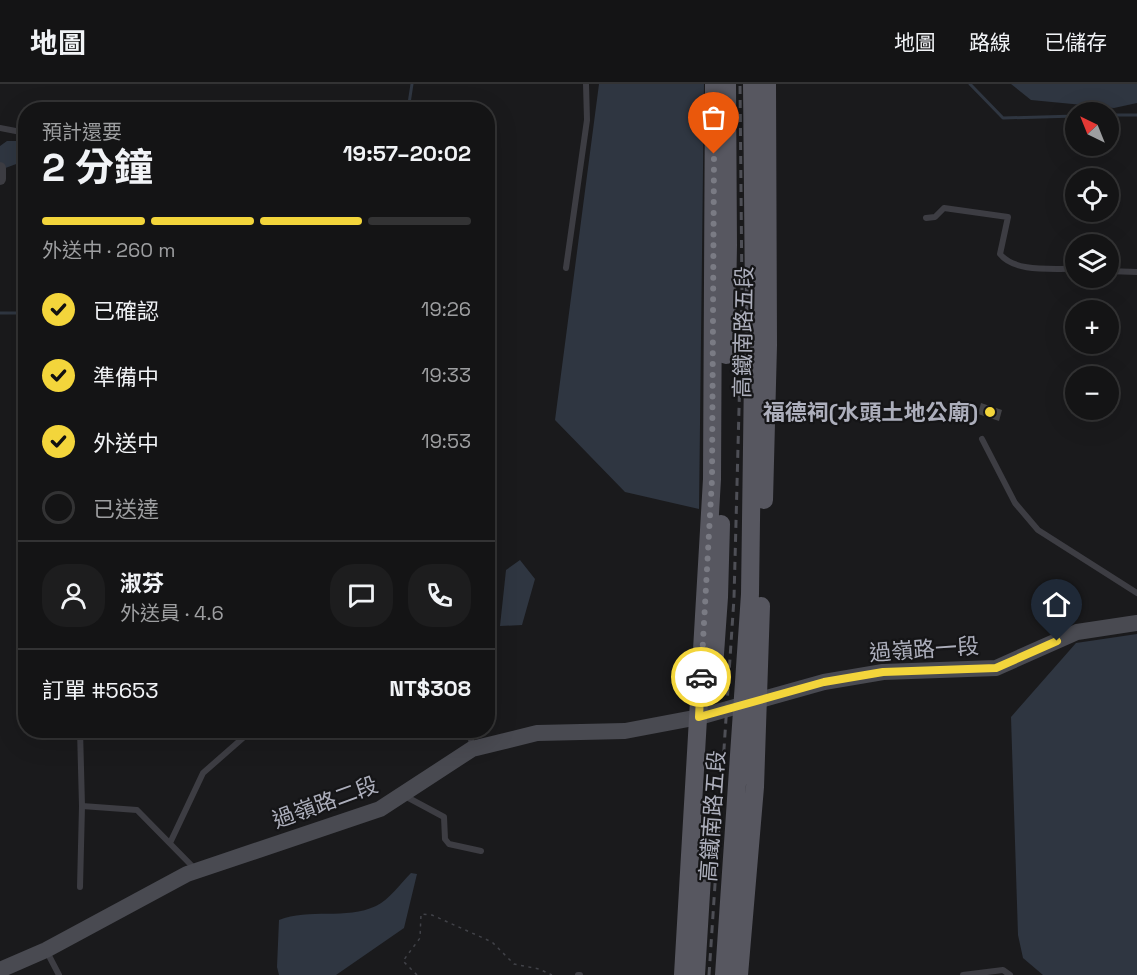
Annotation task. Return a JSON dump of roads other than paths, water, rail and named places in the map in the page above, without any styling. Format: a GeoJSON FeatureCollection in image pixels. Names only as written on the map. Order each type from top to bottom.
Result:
{"type":"FeatureCollection","features":[{"type":"Feature","properties":{"kind":"main road","name":"高鐵南路五段"},"geometry":{"type":"LineString","coordinates":[[688,970],[700,903],[712,479],[714,84]]}},
{"type":"Feature","properties":{"kind":"main road","name":"高鐵南路五段"},"geometry":{"type":"LineString","coordinates":[[688,970],[705,716],[720,585],[728,266],[727,84]]}},
{"type":"Feature","properties":{"kind":"main road","name":"高鐵南路五段"},"geometry":{"type":"LineString","coordinates":[[739,975],[755,787],[750,594],[754,301],[752,84]]}},
{"type":"Feature","properties":{"kind":"main road","name":"高鐵南路五段"},"geometry":{"type":"LineString","coordinates":[[724,975],[751,702],[768,231],[767,84]]}},
{"type":"Feature","properties":{"kind":"main road"},"geometry":{"type":"LineString","coordinates":[[714,111],[728,170]]}},
{"type":"Feature","properties":{"kind":"main road"},"geometry":{"type":"LineString","coordinates":[[754,301],[768,231]]}},
{"type":"Feature","properties":{"kind":"street"},"geometry":{"type":"LineString","coordinates":[[0,168],[0,179]]}},
{"type":"Feature","properties":{"kind":"street","name":"過嶺路一段"},"geometry":{"type":"LineString","coordinates":[[705,716],[824,682],[883,672],[996,668],[1077,632],[1137,623]]}},
{"type":"Feature","properties":{"kind":"street","name":"過嶺路二段"},"geometry":{"type":"LineString","coordinates":[[0,970],[46,950],[197,871],[380,809],[472,749],[537,733],[625,731],[705,716]]}},
{"type":"Feature","properties":{"kind":"lane"},"geometry":{"type":"LineString","coordinates":[[566,268],[586,120],[586,84]]}},
{"type":"Feature","properties":{"kind":"lane"},"geometry":{"type":"LineString","coordinates":[[0,128],[18,131]]}},
{"type":"Feature","properties":{"kind":"lane"},"geometry":{"type":"LineString","coordinates":[[926,218],[934,217],[944,208],[1008,217],[1000,254],[1007,262],[1033,267],[1065,268]]}},
{"type":"Feature","properties":{"kind":"lane"},"geometry":{"type":"LineString","coordinates":[[1119,271],[1137,272]]}},
{"type":"Feature","properties":{"kind":"lane"},"geometry":{"type":"LineString","coordinates":[[981,439],[1015,502],[1038,530],[1137,593]]}},
{"type":"Feature","properties":{"kind":"lane"},"geometry":{"type":"LineString","coordinates":[[80,738],[82,806],[80,886]]}},
{"type":"Feature","properties":{"kind":"lane"},"geometry":{"type":"LineString","coordinates":[[170,843],[203,773],[243,738]]}},
{"type":"Feature","properties":{"kind":"lane"},"geometry":{"type":"LineString","coordinates":[[471,738],[472,749]]}},
{"type":"Feature","properties":{"kind":"lane"},"geometry":{"type":"LineString","coordinates":[[402,795],[444,818],[446,839],[449,844],[482,851]]}},
{"type":"Feature","properties":{"kind":"lane"},"geometry":{"type":"LineString","coordinates":[[82,806],[137,810],[197,871]]}},
{"type":"Feature","properties":{"kind":"lane"},"geometry":{"type":"LineString","coordinates":[[46,950],[59,975]]}},
{"type":"Feature","properties":{"kind":"lane"},"geometry":{"type":"LineString","coordinates":[[963,975],[1003,970],[1010,975]]}},
{"type":"Feature","properties":{"kind":"waterway"},"geometry":{"type":"LineString","coordinates":[[409,102],[412,84]]}},
{"type":"Feature","properties":{"kind":"waterway"},"geometry":{"type":"LineString","coordinates":[[970,84],[1003,118],[1065,116]]}},
{"type":"Feature","properties":{"kind":"waterway"},"geometry":{"type":"LineString","coordinates":[[1119,115],[1137,115]]}},
{"type":"Feature","properties":{"kind":"waterway"},"geometry":{"type":"LineString","coordinates":[[0,313],[18,313]]}},
{"type":"Feature","properties":{"kind":"railway"},"geometry":{"type":"LineString","coordinates":[[709,975],[734,598],[742,296],[740,84]]}},
{"type":"Feature","properties":{"kind":"place","name":"福德祠(水頭土地公廟)"},"geometry":{"type":"Point","coordinates":[990,412]}}]}
